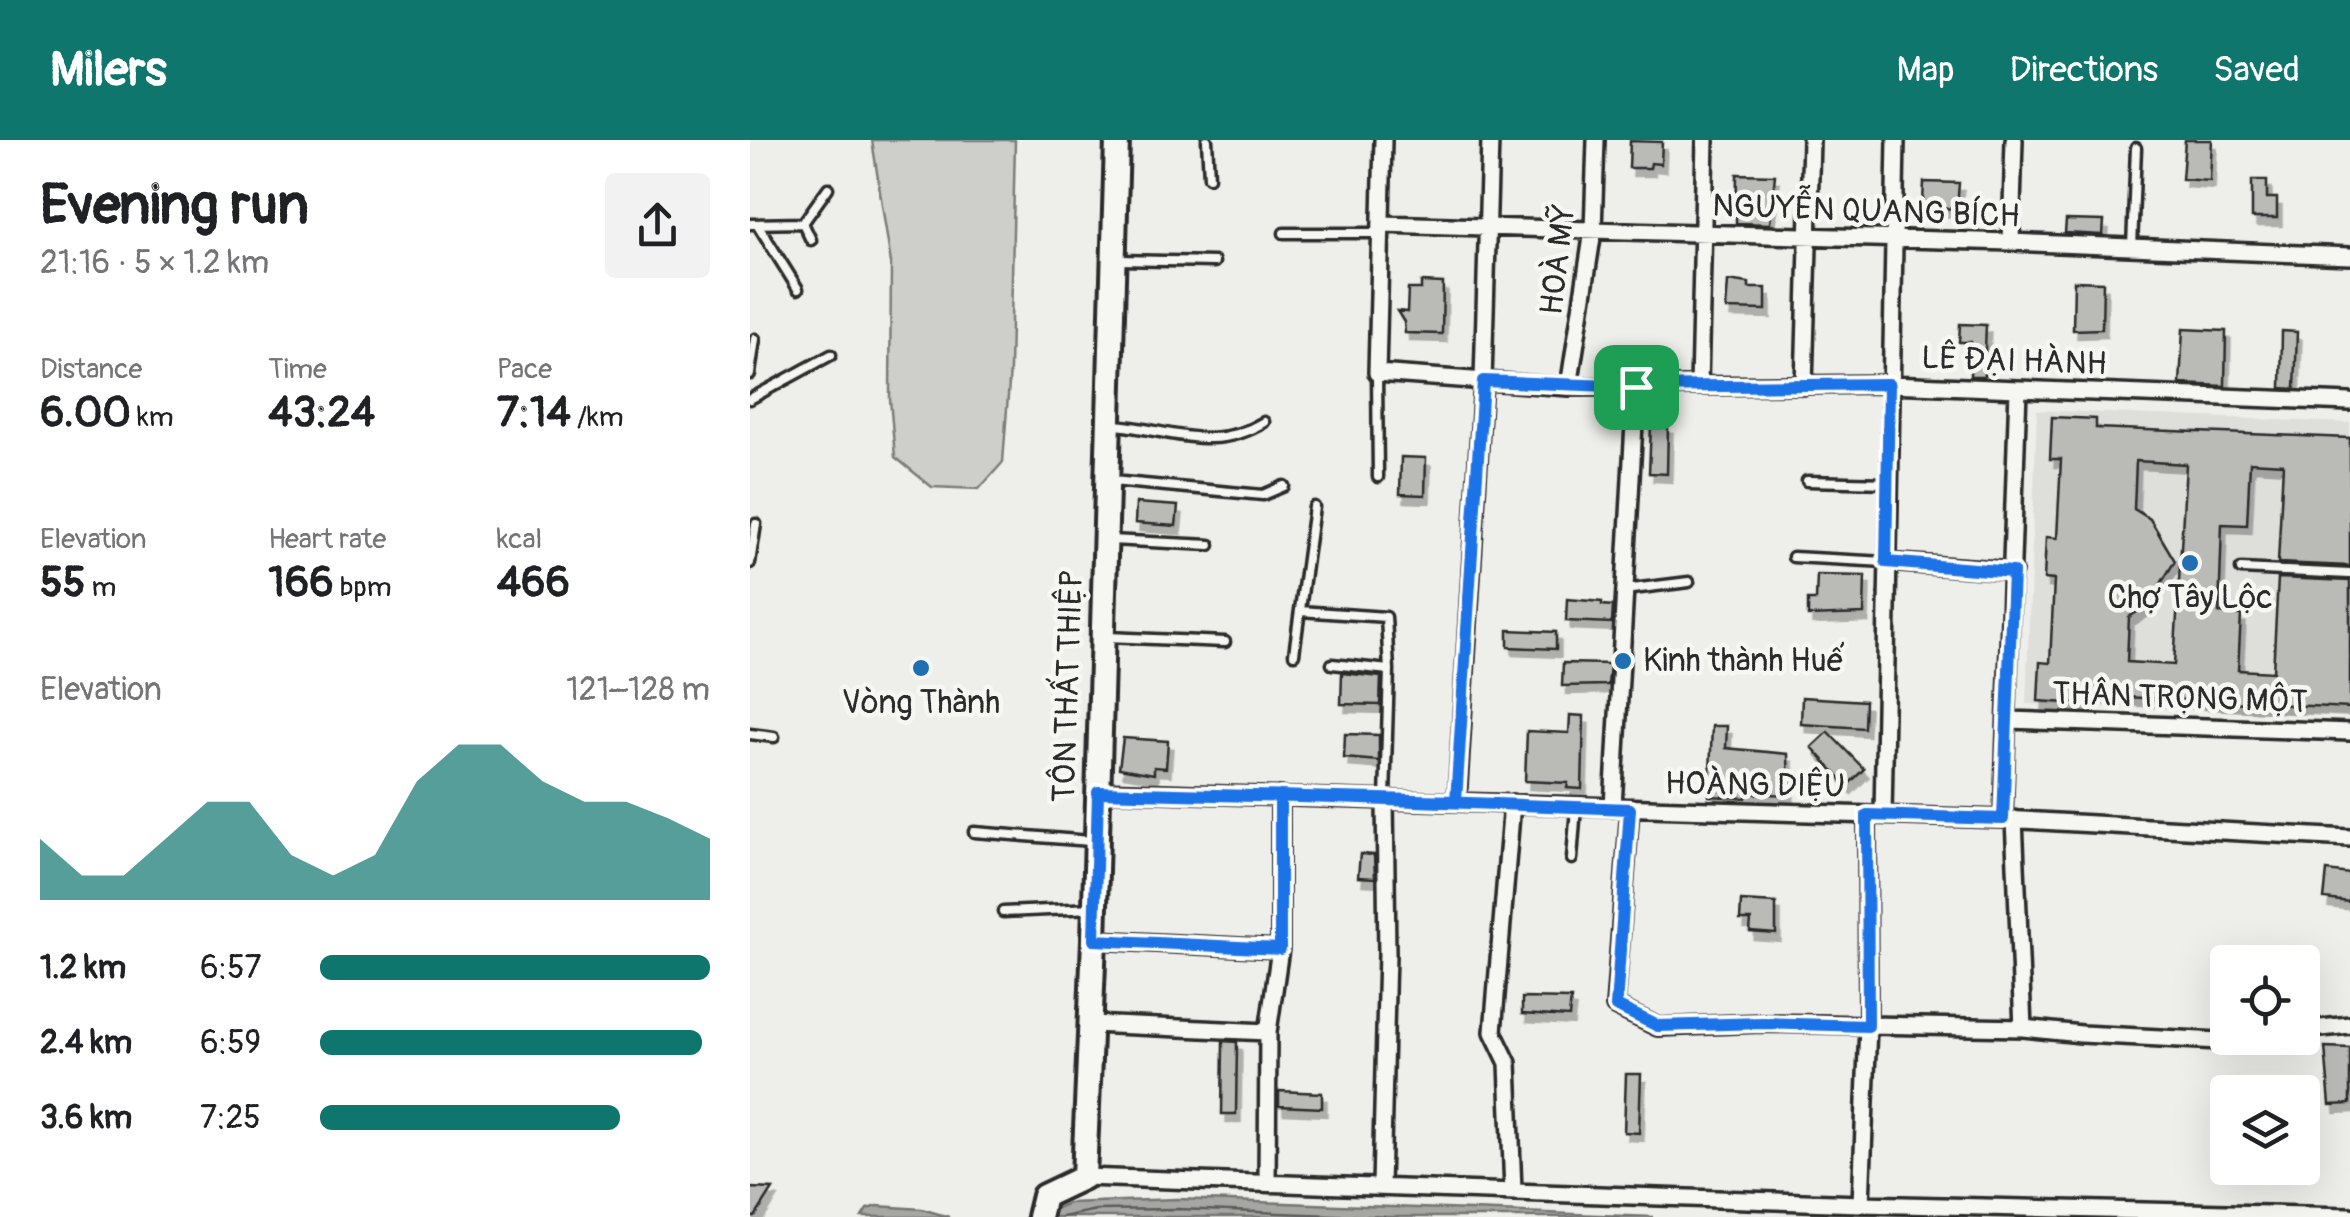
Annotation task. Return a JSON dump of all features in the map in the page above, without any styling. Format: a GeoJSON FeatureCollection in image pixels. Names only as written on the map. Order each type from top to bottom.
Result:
{"type":"FeatureCollection","features":[{"type":"Feature","properties":{"kind":"street","name":"TÔN THẤT THIỆP"},"geometry":{"type":"LineString","coordinates":[[1084,1177],[1117,140]]}},
{"type":"Feature","properties":{"kind":"street"},"geometry":{"type":"LineString","coordinates":[[1377,373],[1382,140]]}},
{"type":"Feature","properties":{"kind":"street"},"geometry":{"type":"LineString","coordinates":[[1456,801],[1483,381],[1490,140]]}},
{"type":"Feature","properties":{"kind":"street","name":"HOÀ MỸ"},"geometry":{"type":"LineString","coordinates":[[1569,387],[1593,231],[1596,140]]}},
{"type":"Feature","properties":{"kind":"street"},"geometry":{"type":"LineString","coordinates":[[1700,386],[1700,234],[1705,140]]}},
{"type":"Feature","properties":{"kind":"street"},"geometry":{"type":"LineString","coordinates":[[1804,386],[1812,140]]}},
{"type":"Feature","properties":{"kind":"street"},"geometry":{"type":"LineString","coordinates":[[1861,1204],[1886,562],[1896,140]]}},
{"type":"Feature","properties":{"kind":"street"},"geometry":{"type":"LineString","coordinates":[[2012,242],[2014,140]]}},
{"type":"Feature","properties":{"kind":"street","name":"NGUYỄN QUANG BÍCH"},"geometry":{"type":"LineString","coordinates":[[1380,229],[1487,227],[2350,256]]}},
{"type":"Feature","properties":{"kind":"street","name":"LÊ ĐẠI HÀNH"},"geometry":{"type":"LineString","coordinates":[[1377,373],[1569,387],[1889,384],[2350,402]]}},
{"type":"Feature","properties":{"kind":"street"},"geometry":{"type":"LineString","coordinates":[[1613,808],[1636,387]]}},
{"type":"Feature","properties":{"kind":"street"},"geometry":{"type":"LineString","coordinates":[[2018,389],[2008,720],[2009,819],[2022,1028]]}},
{"type":"Feature","properties":{"kind":"street"},"geometry":{"type":"LineString","coordinates":[[1886,562],[2013,572]]}},
{"type":"Feature","properties":{"kind":"street","name":"THÂN TRỌNG MỘT"},"geometry":{"type":"LineString","coordinates":[[2008,720],[2350,732]]}},
{"type":"Feature","properties":{"kind":"street","name":"HOÀNG DIỆU"},"geometry":{"type":"LineString","coordinates":[[1098,792],[2009,819],[2350,838]]}},
{"type":"Feature","properties":{"kind":"street"},"geometry":{"type":"LineString","coordinates":[[1267,1183],[1268,1032],[1280,949],[1280,796]]}},
{"type":"Feature","properties":{"kind":"street"},"geometry":{"type":"LineString","coordinates":[[1381,1186],[1387,954],[1385,798]]}},
{"type":"Feature","properties":{"kind":"street"},"geometry":{"type":"LineString","coordinates":[[1512,803],[1493,1032],[1508,1064],[1513,1191]]}},
{"type":"Feature","properties":{"kind":"street"},"geometry":{"type":"LineString","coordinates":[[1630,809],[1616,1006],[1658,1026],[1762,1023],[2022,1028],[2210,1040]]}},
{"type":"Feature","properties":{"kind":"street"},"geometry":{"type":"LineString","coordinates":[[1094,940],[1280,949]]}},
{"type":"Feature","properties":{"kind":"street"},"geometry":{"type":"LineString","coordinates":[[1091,1024],[1268,1032]]}},
{"type":"Feature","properties":{"kind":"street"},"geometry":{"type":"LineString","coordinates":[[2320,1028],[2350,1024]]}},
{"type":"Feature","properties":{"kind":"street"},"geometry":{"type":"LineString","coordinates":[[1039,1212],[1044,1196],[1084,1177],[1861,1204],[2350,1216]]}},
{"type":"Feature","properties":{"kind":"lane"},"geometry":{"type":"LineString","coordinates":[[1207,140],[1209,177]]}},
{"type":"Feature","properties":{"kind":"lane"},"geometry":{"type":"LineString","coordinates":[[2132,247],[2136,148]]}},
{"type":"Feature","properties":{"kind":"lane"},"geometry":{"type":"LineString","coordinates":[[803,223],[828,188]]}},
{"type":"Feature","properties":{"kind":"lane"},"geometry":{"type":"LineString","coordinates":[[754,224],[803,223]]}},
{"type":"Feature","properties":{"kind":"lane"},"geometry":{"type":"LineString","coordinates":[[803,223],[811,240]]}},
{"type":"Feature","properties":{"kind":"lane"},"geometry":{"type":"LineString","coordinates":[[754,224],[798,290]]}},
{"type":"Feature","properties":{"kind":"lane"},"geometry":{"type":"LineString","coordinates":[[1284,233],[1380,229]]}},
{"type":"Feature","properties":{"kind":"lane"},"geometry":{"type":"LineString","coordinates":[[1113,260],[1214,262]]}},
{"type":"Feature","properties":{"kind":"lane"},"geometry":{"type":"LineString","coordinates":[[750,374],[755,339]]}},
{"type":"Feature","properties":{"kind":"lane"},"geometry":{"type":"LineString","coordinates":[[750,399],[831,355]]}},
{"type":"Feature","properties":{"kind":"lane"},"geometry":{"type":"LineString","coordinates":[[1377,373],[1378,477]]}},
{"type":"Feature","properties":{"kind":"lane"},"geometry":{"type":"LineString","coordinates":[[1109,425],[1217,440],[1235,437],[1264,422]]}},
{"type":"Feature","properties":{"kind":"lane"},"geometry":{"type":"LineString","coordinates":[[1107,481],[1263,494],[1284,486]]}},
{"type":"Feature","properties":{"kind":"lane"},"geometry":{"type":"LineString","coordinates":[[1807,481],[1888,483]]}},
{"type":"Feature","properties":{"kind":"lane"},"geometry":{"type":"LineString","coordinates":[[1294,654],[1314,508]]}},
{"type":"Feature","properties":{"kind":"lane"},"geometry":{"type":"LineString","coordinates":[[756,524],[750,563],[764,565]]}},
{"type":"Feature","properties":{"kind":"lane"},"geometry":{"type":"LineString","coordinates":[[1106,540],[1210,545]]}},
{"type":"Feature","properties":{"kind":"lane"},"geometry":{"type":"LineString","coordinates":[[1793,557],[1886,562]]}},
{"type":"Feature","properties":{"kind":"lane"},"geometry":{"type":"LineString","coordinates":[[2241,569],[2350,574]]}},
{"type":"Feature","properties":{"kind":"lane"},"geometry":{"type":"LineString","coordinates":[[1624,590],[1690,582]]}},
{"type":"Feature","properties":{"kind":"lane"},"geometry":{"type":"LineString","coordinates":[[1300,611],[1386,617],[1389,670],[1385,798]]}},
{"type":"Feature","properties":{"kind":"lane"},"geometry":{"type":"LineString","coordinates":[[1102,637],[1225,642]]}},
{"type":"Feature","properties":{"kind":"lane"},"geometry":{"type":"LineString","coordinates":[[1332,664],[1389,670]]}},
{"type":"Feature","properties":{"kind":"lane"},"geometry":{"type":"LineString","coordinates":[[750,734],[774,737]]}},
{"type":"Feature","properties":{"kind":"lane"},"geometry":{"type":"LineString","coordinates":[[1572,859],[1576,807]]}},
{"type":"Feature","properties":{"kind":"lane"},"geometry":{"type":"LineString","coordinates":[[974,832],[1096,841]]}},
{"type":"Feature","properties":{"kind":"lane"},"geometry":{"type":"LineString","coordinates":[[1003,912],[1093,908]]}},
{"type":"Feature","properties":{"kind":"shaded area"},"geometry":{"type":"Polygon","coordinates":[[[872,140],[1015,140],[1010,369],[1003,462],[979,489],[932,487],[895,457],[890,399],[891,263],[872,140]]]}},
{"type":"Feature","properties":{"kind":"shaded area","name":"Chợ Tây Lộc"},"geometry":{"type":"Polygon","coordinates":[[[2037,410],[2350,423],[2350,716],[2026,704],[2037,410]]]}},
{"type":"Feature","properties":{"kind":"water"},"geometry":{"type":"Polygon","coordinates":[[[1177,1199],[1653,1217],[1050,1217],[1054,1209],[1068,1203],[1177,1199]]]}},
{"type":"Feature","properties":{"kind":"water"},"geometry":{"type":"Polygon","coordinates":[[[867,1209],[922,1209],[949,1217],[862,1217],[867,1209]]]}},
{"type":"Feature","properties":{"kind":"building"},"geometry":{"type":"Polygon","coordinates":[[[2185,140],[2212,140],[2210,181],[2182,179],[2185,140]]]}},
{"type":"Feature","properties":{"kind":"building"},"geometry":{"type":"Polygon","coordinates":[[[1630,141],[1662,142],[1661,164],[1629,168],[1630,141]]]}},
{"type":"Feature","properties":{"kind":"building"},"geometry":{"type":"Polygon","coordinates":[[[1737,174],[1775,175],[1770,224],[1736,223],[1737,174]]]}},
{"type":"Feature","properties":{"kind":"building"},"geometry":{"type":"Polygon","coordinates":[[[2252,180],[2267,180],[2267,198],[2277,198],[2277,218],[2252,218],[2252,180]]]}},
{"type":"Feature","properties":{"kind":"building"},"geometry":{"type":"Polygon","coordinates":[[[1924,182],[1959,183],[1957,209],[1938,208],[1938,202],[1923,202],[1924,182]]]}},
{"type":"Feature","properties":{"kind":"building"},"geometry":{"type":"Polygon","coordinates":[[[2066,220],[2104,221],[2103,235],[2065,233],[2066,220]]]}},
{"type":"Feature","properties":{"kind":"building"},"geometry":{"type":"Polygon","coordinates":[[[2074,281],[2103,282],[2102,329],[2073,330],[2074,281]]]}},
{"type":"Feature","properties":{"kind":"building"},"geometry":{"type":"Polygon","coordinates":[[[1421,282],[1443,283],[1442,334],[1405,333],[1397,311],[1407,312],[1408,289],[1421,289],[1421,282]]]}},
{"type":"Feature","properties":{"kind":"building"},"geometry":{"type":"Polygon","coordinates":[[[1728,282],[1749,283],[1749,288],[1766,288],[1766,310],[1726,309],[1728,282]]]}},
{"type":"Feature","properties":{"kind":"building"},"geometry":{"type":"Polygon","coordinates":[[[1960,324],[1986,325],[1984,376],[1970,376],[1971,342],[1959,342],[1960,324]]]}},
{"type":"Feature","properties":{"kind":"building"},"geometry":{"type":"Polygon","coordinates":[[[2183,329],[2226,331],[2225,386],[2180,384],[2183,329]]]}},
{"type":"Feature","properties":{"kind":"building"},"geometry":{"type":"Polygon","coordinates":[[[2282,331],[2297,332],[2295,389],[2281,388],[2282,331]]]}},
{"type":"Feature","properties":{"kind":"building","name":"Chợ Tây Lộc"},"geometry":{"type":"Polygon","coordinates":[[[2052,417],[2096,419],[2096,428],[2350,438],[2350,566],[2278,563],[2283,464],[2250,462],[2247,525],[2222,524],[2219,613],[2241,615],[2238,670],[2273,672],[2278,578],[2350,581],[2350,708],[2083,695],[2082,704],[2038,701],[2040,662],[2050,663],[2054,580],[2044,579],[2046,537],[2057,538],[2061,459],[2050,459],[2052,417]],[[2136,461],[2134,509],[2150,519],[2175,561],[2147,606],[2129,617],[2127,662],[2174,665],[2186,464],[2136,461]]]}},
{"type":"Feature","properties":{"kind":"building"},"geometry":{"type":"Polygon","coordinates":[[[1651,425],[1668,426],[1667,474],[1649,473],[1651,425]]]}},
{"type":"Feature","properties":{"kind":"building"},"geometry":{"type":"Polygon","coordinates":[[[1401,457],[1426,458],[1425,495],[1400,494],[1401,457]]]}},
{"type":"Feature","properties":{"kind":"building"},"geometry":{"type":"Polygon","coordinates":[[[1136,503],[1178,506],[1176,526],[1135,523],[1136,503]]]}},
{"type":"Feature","properties":{"kind":"building"},"geometry":{"type":"Polygon","coordinates":[[[1817,575],[1865,576],[1864,614],[1808,616],[1808,600],[1816,600],[1817,575]]]}},
{"type":"Feature","properties":{"kind":"building"},"geometry":{"type":"Polygon","coordinates":[[[1567,599],[1613,606],[1612,623],[1566,621],[1567,599]]]}},
{"type":"Feature","properties":{"kind":"building"},"geometry":{"type":"Polygon","coordinates":[[[1508,630],[1556,632],[1556,649],[1508,647],[1508,630]]]}},
{"type":"Feature","properties":{"kind":"building"},"geometry":{"type":"Polygon","coordinates":[[[1563,663],[1610,664],[1608,685],[1562,686],[1563,663]]]}},
{"type":"Feature","properties":{"kind":"building"},"geometry":{"type":"Polygon","coordinates":[[[1342,673],[1381,677],[1380,705],[1341,704],[1342,673]]]}},
{"type":"Feature","properties":{"kind":"building"},"geometry":{"type":"Polygon","coordinates":[[[1802,697],[1865,701],[1864,728],[1801,724],[1802,697]]]}},
{"type":"Feature","properties":{"kind":"building"},"geometry":{"type":"Polygon","coordinates":[[[1570,715],[1584,716],[1582,789],[1567,788],[1568,783],[1525,781],[1527,731],[1569,733],[1570,715]]]}},
{"type":"Feature","properties":{"kind":"building"},"geometry":{"type":"Polygon","coordinates":[[[1712,726],[1727,726],[1726,748],[1788,754],[1789,795],[1709,796],[1712,726]]]}},
{"type":"Feature","properties":{"kind":"building"},"geometry":{"type":"Polygon","coordinates":[[[1828,732],[1864,769],[1847,786],[1812,747],[1828,732]]]}},
{"type":"Feature","properties":{"kind":"building"},"geometry":{"type":"Polygon","coordinates":[[[1345,734],[1379,735],[1379,761],[1344,758],[1345,734]]]}},
{"type":"Feature","properties":{"kind":"building"},"geometry":{"type":"Polygon","coordinates":[[[1123,738],[1168,741],[1166,768],[1154,767],[1154,774],[1119,768],[1123,738]]]}},
{"type":"Feature","properties":{"kind":"building"},"geometry":{"type":"Polygon","coordinates":[[[1360,854],[1374,855],[1375,878],[1358,877],[1360,854]]]}},
{"type":"Feature","properties":{"kind":"building"},"geometry":{"type":"Polygon","coordinates":[[[2327,871],[2350,874],[2350,902],[2324,899],[2327,871]]]}},
{"type":"Feature","properties":{"kind":"building"},"geometry":{"type":"Polygon","coordinates":[[[1741,901],[1776,903],[1776,934],[1750,932],[1751,920],[1740,920],[1741,901]]]}},
{"type":"Feature","properties":{"kind":"building"},"geometry":{"type":"Polygon","coordinates":[[[1522,998],[1571,999],[1569,1017],[1522,1014],[1522,998]]]}},
{"type":"Feature","properties":{"kind":"building"},"geometry":{"type":"Polygon","coordinates":[[[1223,1041],[1237,1042],[1236,1114],[1222,1114],[1223,1041]]]}},
{"type":"Feature","properties":{"kind":"building"},"geometry":{"type":"Polygon","coordinates":[[[2325,1047],[2350,1048],[2350,1104],[2330,1105],[2325,1047]]]}},
{"type":"Feature","properties":{"kind":"building"},"geometry":{"type":"Polygon","coordinates":[[[1626,1074],[1641,1074],[1639,1133],[1624,1132],[1626,1074]]]}},
{"type":"Feature","properties":{"kind":"building"},"geometry":{"type":"Polygon","coordinates":[[[1279,1091],[1322,1093],[1322,1108],[1279,1106],[1279,1091]]]}},
{"type":"Feature","properties":{"kind":"building"},"geometry":{"type":"Polygon","coordinates":[[[750,1188],[773,1189],[755,1217],[750,1217],[750,1188]]]}},
{"type":"Feature","properties":{"kind":"place","name":"Chợ Tây Lộc"},"geometry":{"type":"Point","coordinates":[2190,563]}},
{"type":"Feature","properties":{"kind":"place","name":"Kinh thành Huế"},"geometry":{"type":"Point","coordinates":[1623,661]}},
{"type":"Feature","properties":{"kind":"place","name":"Vòng Thành"},"geometry":{"type":"Point","coordinates":[921,668]}},
{"type":"Feature","properties":{"kind":"route"},"geometry":{"type":"LineString","coordinates":[[1483,381],[1636,387],[1889,384],[1886,562],[2013,572],[2003,819],[1867,815],[1868,1026],[1658,1026],[1616,1006],[1630,809],[1280,796],[1280,949],[1094,940],[1098,792],[1385,798],[1456,801],[1483,381]]}}]}
